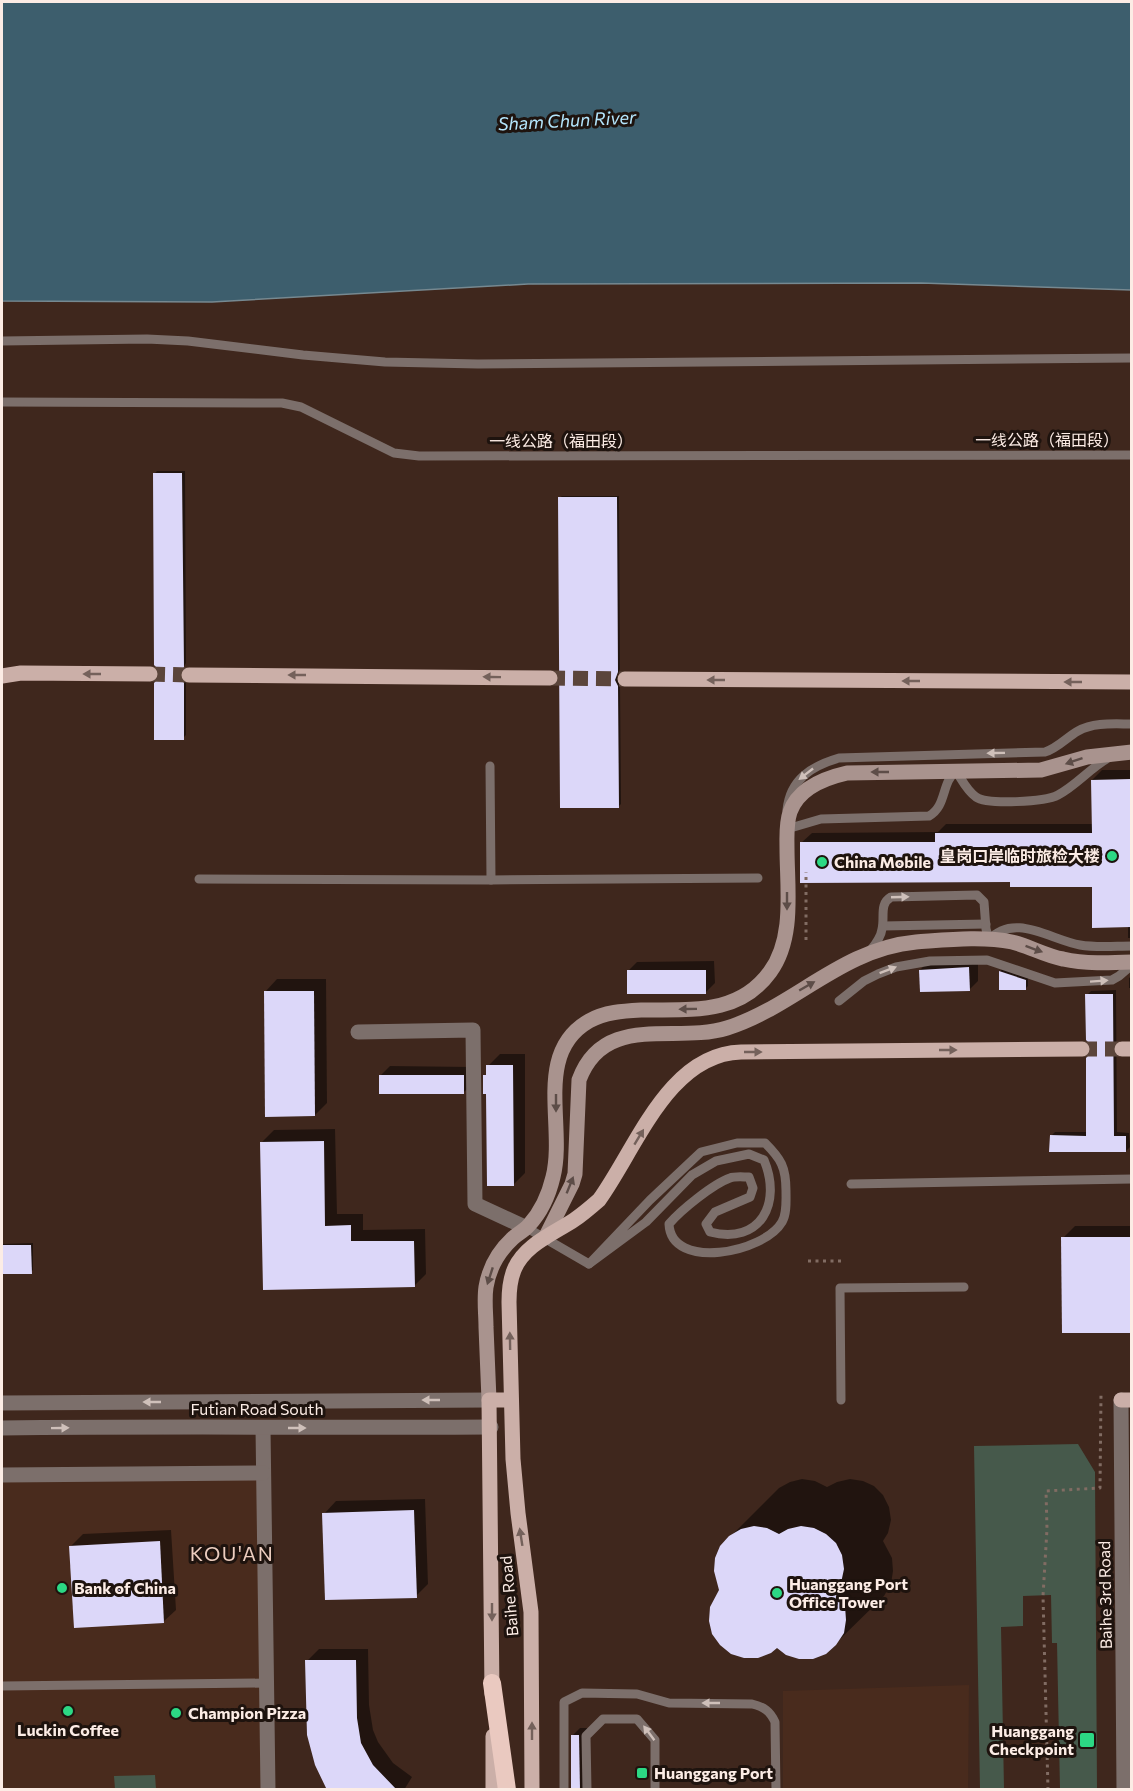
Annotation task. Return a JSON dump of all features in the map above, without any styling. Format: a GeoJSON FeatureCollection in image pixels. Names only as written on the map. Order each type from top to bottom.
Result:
{"type":"FeatureCollection","features":[{"type":"Feature","properties":{"kind":"highway"},"geometry":{"type":"LineString","coordinates":[[492,1683],[507,1790]]}},
{"type":"Feature","properties":{"kind":"main road"},"geometry":{"type":"LineString","coordinates":[[2,676],[21,673],[150,674]]}},
{"type":"Feature","properties":{"kind":"main road"},"geometry":{"type":"LineString","coordinates":[[189,675],[550,678]]}},
{"type":"Feature","properties":{"kind":"main road"},"geometry":{"type":"LineString","coordinates":[[625,679],[1131,682]]}},
{"type":"Feature","properties":{"kind":"main road"},"geometry":{"type":"LineString","coordinates":[[489,1400],[486,1287],[503,1248],[527,1228],[545,1201],[555,1167],[556,1072],[557,1062],[565,1042],[580,1026],[602,1015],[624,1011],[710,1008],[737,1000],[754,989],[777,962],[784,936],[787,908],[787,829],[790,812],[797,799],[811,787],[828,778],[860,772],[1041,770],[1087,757],[1129,752]]}},
{"type":"Feature","properties":{"kind":"main road"},"geometry":{"type":"LineString","coordinates":[[545,1238],[572,1184],[576,1162],[579,1080],[593,1055],[610,1043],[632,1035],[702,1033],[735,1025],[862,955],[890,946],[989,940],[1022,945],[1064,960],[1131,964]]}},
{"type":"Feature","properties":{"kind":"main road","name":"Baihe Road"},"geometry":{"type":"LineString","coordinates":[[532,1790],[531,1612],[518,1513],[511,1427],[510,1287],[514,1269],[522,1256],[599,1200],[655,1111],[684,1075],[724,1052],[1082,1049]]}},
{"type":"Feature","properties":{"kind":"main road","name":"Baihe Road"},"geometry":{"type":"LineString","coordinates":[[489,1400],[493,1790]]}},
{"type":"Feature","properties":{"kind":"main road","name":"Futian Road South"},"geometry":{"type":"LineString","coordinates":[[489,1400],[511,1400]]}},
{"type":"Feature","properties":{"kind":"main road","name":"Futian Road South"},"geometry":{"type":"LineString","coordinates":[[490,1427],[511,1427]]}},
{"type":"Feature","properties":{"kind":"street"},"geometry":{"type":"LineString","coordinates":[[358,1032],[473,1030],[475,1204],[527,1228]]}},
{"type":"Feature","properties":{"kind":"street","name":"Futian Road South"},"geometry":{"type":"LineString","coordinates":[[2,1403],[489,1400]]}},
{"type":"Feature","properties":{"kind":"street","name":"Baihe 3rd Road"},"geometry":{"type":"LineString","coordinates":[[1124,1790],[1126,1400]]}},
{"type":"Feature","properties":{"kind":"street","name":"Futian Road South"},"geometry":{"type":"LineString","coordinates":[[2,1428],[490,1427]]}},
{"type":"Feature","properties":{"kind":"street"},"geometry":{"type":"LineString","coordinates":[[263,1428],[268,1790]]}},
{"type":"Feature","properties":{"kind":"street"},"geometry":{"type":"LineString","coordinates":[[2,1475],[263,1473]]}},
{"type":"Feature","properties":{"kind":"lane"},"geometry":{"type":"LineString","coordinates":[[2,341],[147,339],[188,341],[385,363],[1131,358]]}},
{"type":"Feature","properties":{"kind":"lane","name":"一线公路（福田段）"},"geometry":{"type":"LineString","coordinates":[[2,402],[282,403],[301,407],[394,453],[419,456],[1131,455]]}},
{"type":"Feature","properties":{"kind":"lane"},"geometry":{"type":"LineString","coordinates":[[1129,752],[1112,756],[1099,763],[1062,792],[1047,799],[985,801],[974,796],[956,771],[947,782],[938,809],[929,816],[821,819],[787,829],[788,801],[794,787],[805,774],[826,762],[850,756],[1045,752],[1081,729],[1106,724],[1131,724]]}},
{"type":"Feature","properties":{"kind":"lane"},"geometry":{"type":"LineString","coordinates":[[490,766],[491,880]]}},
{"type":"Feature","properties":{"kind":"lane"},"geometry":{"type":"LineString","coordinates":[[199,879],[758,878]]}},
{"type":"Feature","properties":{"kind":"lane"},"geometry":{"type":"LineString","coordinates":[[862,955],[874,946],[883,926],[883,907],[887,898],[891,897],[977,896],[984,902],[989,940]]}},
{"type":"Feature","properties":{"kind":"lane"},"geometry":{"type":"LineString","coordinates":[[883,926],[986,924]]}},
{"type":"Feature","properties":{"kind":"lane"},"geometry":{"type":"LineString","coordinates":[[989,940],[997,933],[1017,927],[1035,930],[1084,946],[1131,946]]}},
{"type":"Feature","properties":{"kind":"lane"},"geometry":{"type":"LineString","coordinates":[[839,1001],[864,981],[878,974],[896,967],[930,961],[995,962],[1055,983],[1112,980],[1131,964]]}},
{"type":"Feature","properties":{"kind":"lane"},"geometry":{"type":"LineString","coordinates":[[737,1143],[765,1143],[777,1155],[786,1172],[786,1202],[783,1220],[775,1231],[764,1239],[739,1250],[709,1253],[687,1248],[676,1242],[670,1235],[669,1224],[674,1218],[700,1197],[731,1177],[749,1177],[753,1188],[750,1197],[715,1212],[706,1224],[710,1232],[721,1235],[750,1231],[763,1219],[771,1194],[771,1176],[764,1160],[749,1154],[716,1161],[692,1175],[646,1222],[589,1264],[650,1200],[701,1152],[737,1143]]}},
{"type":"Feature","properties":{"kind":"lane"},"geometry":{"type":"LineString","coordinates":[[851,1184],[1131,1179]]}},
{"type":"Feature","properties":{"kind":"lane"},"geometry":{"type":"LineString","coordinates":[[527,1228],[589,1264]]}},
{"type":"Feature","properties":{"kind":"lane"},"geometry":{"type":"LineString","coordinates":[[841,1400],[840,1288],[964,1287]]}},
{"type":"Feature","properties":{"kind":"lane"},"geometry":{"type":"LineString","coordinates":[[2,1686],[266,1683]]}},
{"type":"Feature","properties":{"kind":"lane"},"geometry":{"type":"LineString","coordinates":[[564,1790],[564,1702],[582,1694],[637,1694],[669,1703],[752,1704],[767,1709],[772,1714],[776,1729],[776,1790]]}},
{"type":"Feature","properties":{"kind":"lane"},"geometry":{"type":"LineString","coordinates":[[587,1790],[586,1736],[603,1719],[637,1719],[655,1740],[655,1790]]}},
{"type":"Feature","properties":{"kind":"path"},"geometry":{"type":"LineString","coordinates":[[806,872],[806,940]]}},
{"type":"Feature","properties":{"kind":"path"},"geometry":{"type":"LineString","coordinates":[[808,1261],[843,1261]]}},
{"type":"Feature","properties":{"kind":"path"},"geometry":{"type":"LineString","coordinates":[[1048,1790],[1043,1596],[1047,1529],[1046,1491],[1100,1488],[1101,1394]]}},
{"type":"Feature","properties":{"kind":"shaded area"},"geometry":{"type":"Polygon","coordinates":[[[263,1473],[268,1789],[2,1789],[2,1475],[263,1473]]]}},
{"type":"Feature","properties":{"kind":"shaded area"},"geometry":{"type":"Polygon","coordinates":[[[969,1685],[968,1789],[783,1789],[783,1691],[969,1685]]]}},
{"type":"Feature","properties":{"kind":"green space"},"geometry":{"type":"Polygon","coordinates":[[[1078,1444],[1095,1472],[1097,1789],[1060,1789],[1057,1643],[1052,1643],[1051,1595],[1023,1596],[1023,1626],[1001,1627],[1004,1789],[980,1789],[974,1446],[1078,1444]]]}},
{"type":"Feature","properties":{"kind":"green space"},"geometry":{"type":"Polygon","coordinates":[[[155,1775],[156,1789],[115,1789],[114,1776],[155,1775]]]}},
{"type":"Feature","properties":{"kind":"water","name":"Sham Chun River"},"geometry":{"type":"Polygon","coordinates":[[[2,2],[1131,2],[1131,290],[921,283],[528,284],[212,302],[2,301],[2,2]]]}},
{"type":"Feature","properties":{"kind":"building"},"geometry":{"type":"Polygon","coordinates":[[[153,473],[182,473],[184,667],[179,675],[184,683],[184,740],[154,740],[154,683],[160,674],[154,665],[153,473]]]}},
{"type":"Feature","properties":{"kind":"building"},"geometry":{"type":"Polygon","coordinates":[[[558,497],[617,497],[618,672],[615,680],[618,686],[619,808],[560,808],[558,497]]]}},
{"type":"Feature","properties":{"kind":"building"},"geometry":{"type":"Polygon","coordinates":[[[1131,779],[1131,927],[1092,928],[1092,887],[1010,887],[1010,882],[800,883],[800,842],[935,842],[935,833],[1092,833],[1091,780],[1131,779]]]}},
{"type":"Feature","properties":{"kind":"building"},"geometry":{"type":"Polygon","coordinates":[[[969,967],[970,991],[920,992],[919,970],[969,967]]]}},
{"type":"Feature","properties":{"kind":"building"},"geometry":{"type":"Polygon","coordinates":[[[627,970],[706,970],[706,994],[627,994],[627,970]]]}},
{"type":"Feature","properties":{"kind":"building"},"geometry":{"type":"Polygon","coordinates":[[[999,971],[1026,980],[1026,990],[999,990],[999,971]]]}},
{"type":"Feature","properties":{"kind":"building"},"geometry":{"type":"Polygon","coordinates":[[[264,991],[314,991],[315,1116],[265,1117],[264,991]]]}},
{"type":"Feature","properties":{"kind":"building"},"geometry":{"type":"Polygon","coordinates":[[[1085,994],[1113,994],[1114,1136],[1126,1136],[1126,1152],[1049,1152],[1050,1135],[1086,1136],[1086,1058],[1092,1049],[1086,1040],[1085,994]]]}},
{"type":"Feature","properties":{"kind":"building"},"geometry":{"type":"Polygon","coordinates":[[[486,1065],[513,1065],[514,1186],[487,1186],[486,1094],[483,1094],[483,1075],[486,1075],[486,1065]]]}},
{"type":"Feature","properties":{"kind":"building"},"geometry":{"type":"Polygon","coordinates":[[[379,1075],[464,1075],[464,1094],[379,1094],[379,1075]]]}},
{"type":"Feature","properties":{"kind":"building"},"geometry":{"type":"Polygon","coordinates":[[[324,1141],[325,1226],[351,1225],[351,1241],[414,1241],[415,1287],[263,1290],[260,1142],[324,1141]]]}},
{"type":"Feature","properties":{"kind":"building"},"geometry":{"type":"Polygon","coordinates":[[[1061,1237],[1131,1237],[1131,1333],[1062,1333],[1061,1237]]]}},
{"type":"Feature","properties":{"kind":"building"},"geometry":{"type":"Polygon","coordinates":[[[2,1245],[31,1245],[32,1274],[2,1274],[2,1245]]]}},
{"type":"Feature","properties":{"kind":"building"},"geometry":{"type":"Polygon","coordinates":[[[414,1510],[417,1598],[325,1600],[322,1513],[414,1510]]]}},
{"type":"Feature","properties":{"kind":"building","name":"Huanggang Port Office Tower"},"geometry":{"type":"Polygon","coordinates":[[[754,1526],[767,1528],[779,1534],[801,1526],[814,1528],[826,1534],[836,1543],[842,1555],[844,1569],[841,1583],[836,1590],[845,1606],[846,1620],[844,1633],[826,1654],[813,1659],[799,1659],[786,1655],[777,1648],[758,1658],[744,1658],[731,1654],[712,1634],[709,1621],[710,1607],[719,1590],[714,1571],[715,1558],[720,1546],[729,1536],[741,1529],[754,1526]]]}},
{"type":"Feature","properties":{"kind":"building"},"geometry":{"type":"Polygon","coordinates":[[[160,1541],[164,1623],[74,1628],[69,1546],[160,1541]]]}},
{"type":"Feature","properties":{"kind":"building"},"geometry":{"type":"Polygon","coordinates":[[[305,1660],[356,1660],[357,1718],[361,1743],[373,1765],[397,1790],[327,1790],[315,1765],[307,1735],[305,1660]]]}},
{"type":"Feature","properties":{"kind":"building"},"geometry":{"type":"Polygon","coordinates":[[[571,1735],[579,1735],[580,1790],[571,1790],[571,1735]]]}},
{"type":"Feature","properties":{"kind":"tunnel"},"geometry":{"type":"LineString","coordinates":[[150,674],[189,675]]}},
{"type":"Feature","properties":{"kind":"tunnel"},"geometry":{"type":"LineString","coordinates":[[550,678],[625,679]]}},
{"type":"Feature","properties":{"kind":"tunnel"},"geometry":{"type":"LineString","coordinates":[[1082,1049],[1122,1049]]}},
{"type":"Feature","properties":{"kind":"place","name":"皇岗口岸临时旅检大楼"},"geometry":{"type":"Point","coordinates":[1112,856]}},
{"type":"Feature","properties":{"kind":"place","name":"China Mobile"},"geometry":{"type":"Point","coordinates":[822,862]}},
{"type":"Feature","properties":{"kind":"place","name":"Bank of China"},"geometry":{"type":"Point","coordinates":[62,1588]}},
{"type":"Feature","properties":{"kind":"place","name":"Huanggang Port Office Tower"},"geometry":{"type":"Point","coordinates":[777,1593]}},
{"type":"Feature","properties":{"kind":"place","name":"Luckin Coffee"},"geometry":{"type":"Point","coordinates":[68,1711]}},
{"type":"Feature","properties":{"kind":"place","name":"Champion Pizza"},"geometry":{"type":"Point","coordinates":[176,1713]}},
{"type":"Feature","properties":{"kind":"place","name":"Huanggang Checkpoint"},"geometry":{"type":"Point","coordinates":[1087,1740]}},
{"type":"Feature","properties":{"kind":"place","name":"Huanggang Port"},"geometry":{"type":"Point","coordinates":[642,1773]}},
{"type":"Feature","properties":{"kind":"district","name":"KOU'AN"},"geometry":{"type":"Point","coordinates":[232,1554]}}]}
